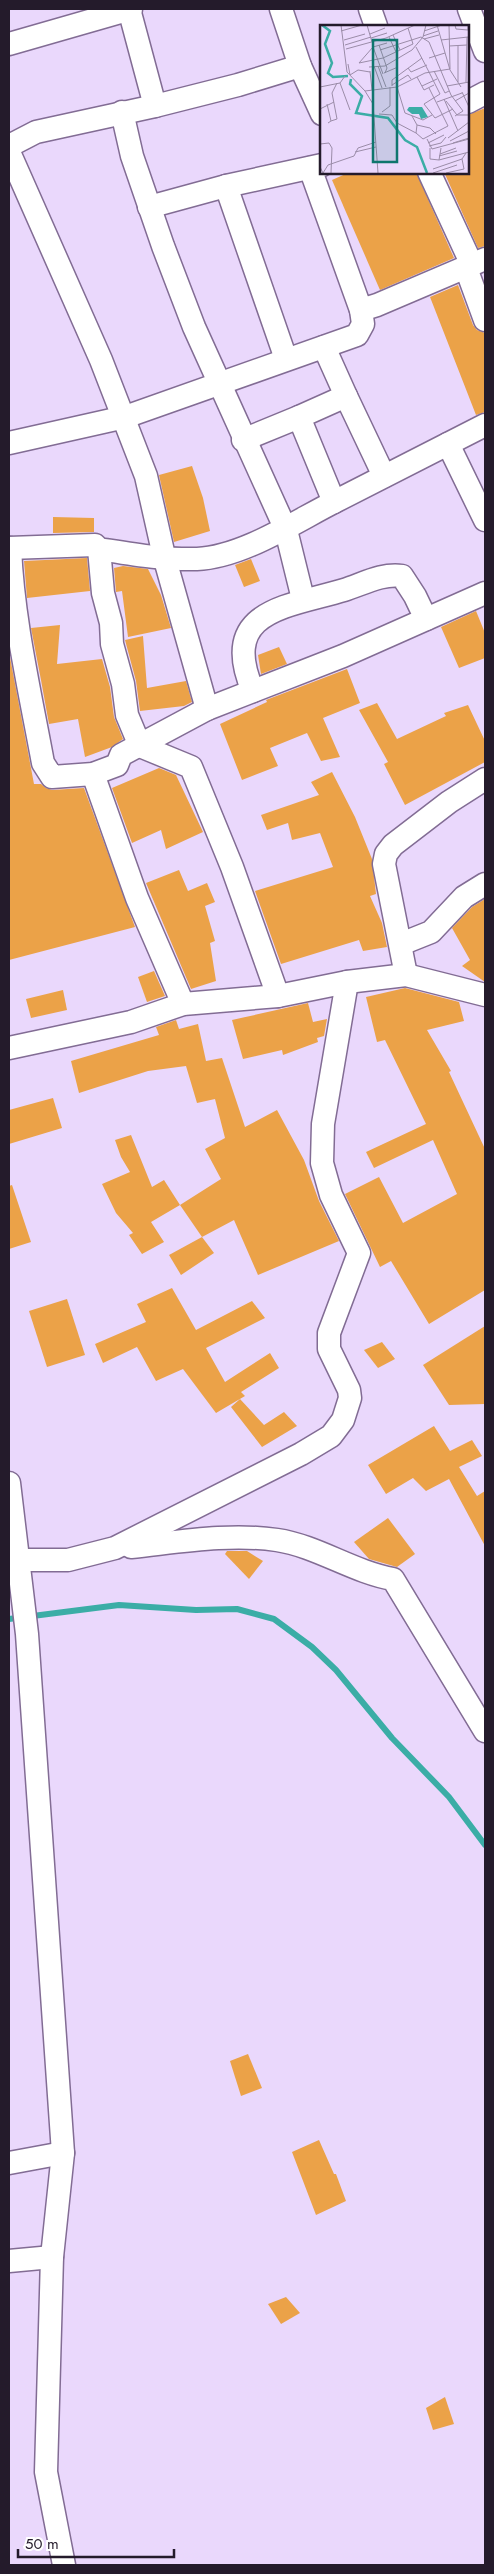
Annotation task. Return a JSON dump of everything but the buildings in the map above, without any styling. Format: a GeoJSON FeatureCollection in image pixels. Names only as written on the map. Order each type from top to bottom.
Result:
{"type":"FeatureCollection","features":[{"type":"Feature","properties":{"kind":"street"},"geometry":{"type":"LineString","coordinates":[[9,44],[130,9],[156,106]]}},
{"type":"Feature","properties":{"kind":"street"},"geometry":{"type":"LineString","coordinates":[[281,9],[300,66],[320,110]]}},
{"type":"Feature","properties":{"kind":"street"},"geometry":{"type":"LineString","coordinates":[[370,9],[376,25]]}},
{"type":"Feature","properties":{"kind":"street"},"geometry":{"type":"LineString","coordinates":[[469,9],[485,51]]}},
{"type":"Feature","properties":{"kind":"street"},"geometry":{"type":"LineString","coordinates":[[9,146],[36,132],[156,106],[238,85],[300,66]]}},
{"type":"Feature","properties":{"kind":"street"},"geometry":{"type":"LineString","coordinates":[[469,101],[485,93]]}},
{"type":"Feature","properties":{"kind":"street"},"geometry":{"type":"LineString","coordinates":[[122,112],[132,156],[149,207],[194,327],[286,530],[303,599]]}},
{"type":"Feature","properties":{"kind":"street"},"geometry":{"type":"LineString","coordinates":[[9,152],[125,417],[146,476],[164,556],[208,709]]}},
{"type":"Feature","properties":{"kind":"street"},"geometry":{"type":"LineString","coordinates":[[9,443],[125,417],[357,335],[362,330],[361,310],[316,166],[226,186],[149,207]]}},
{"type":"Feature","properties":{"kind":"street"},"geometry":{"type":"LineString","coordinates":[[430,174],[474,264],[485,320]]}},
{"type":"Feature","properties":{"kind":"street"},"geometry":{"type":"LineString","coordinates":[[226,186],[286,359]]}},
{"type":"Feature","properties":{"kind":"street"},"geometry":{"type":"LineString","coordinates":[[361,310],[474,264]]}},
{"type":"Feature","properties":{"kind":"street"},"geometry":{"type":"LineString","coordinates":[[324,347],[384,476]]}},
{"type":"Feature","properties":{"kind":"street"},"geometry":{"type":"LineString","coordinates":[[244,440],[346,396]]}},
{"type":"Feature","properties":{"kind":"street"},"geometry":{"type":"LineString","coordinates":[[299,417],[334,502]]}},
{"type":"Feature","properties":{"kind":"street"},"geometry":{"type":"LineString","coordinates":[[485,425],[334,502],[286,530],[226,553],[198,559],[143,556],[99,548],[95,545],[10,548],[12,586],[17,622],[43,763],[52,777],[93,774],[118,765],[121,755],[208,709],[343,656],[485,592]]}},
{"type":"Feature","properties":{"kind":"street"},"geometry":{"type":"LineString","coordinates":[[448,444],[485,520]]}},
{"type":"Feature","properties":{"kind":"street"},"geometry":{"type":"LineString","coordinates":[[99,548],[103,593],[111,623],[112,644],[123,684],[127,715],[140,746],[191,767],[232,867],[278,996]]}},
{"type":"Feature","properties":{"kind":"street"},"geometry":{"type":"LineString","coordinates":[[253,691],[244,670],[244,648],[250,632],[266,614],[303,599],[344,590],[392,574],[402,576],[415,596],[426,619]]}},
{"type":"Feature","properties":{"kind":"street"},"geometry":{"type":"LineString","coordinates":[[93,774],[137,898],[183,1004]]}},
{"type":"Feature","properties":{"kind":"street"},"geometry":{"type":"LineString","coordinates":[[406,975],[384,864],[386,854],[416,826],[485,779]]}},
{"type":"Feature","properties":{"kind":"street"},"geometry":{"type":"LineString","coordinates":[[401,944],[431,932],[464,896],[485,884]]}},
{"type":"Feature","properties":{"kind":"street"},"geometry":{"type":"LineString","coordinates":[[9,1048],[131,1022],[183,1004],[278,996],[347,982],[406,975],[485,995]]}},
{"type":"Feature","properties":{"kind":"street"},"geometry":{"type":"LineString","coordinates":[[115,1548],[301,1454],[331,1436],[343,1420],[350,1398],[349,1390],[329,1349],[329,1333],[359,1253],[331,1195],[322,1163],[323,1124],[347,982]]}},
{"type":"Feature","properties":{"kind":"street"},"geometry":{"type":"LineString","coordinates":[[9,1483],[27,1634],[63,2153],[52,2257],[46,2472],[64,2565]]}},
{"type":"Feature","properties":{"kind":"street"},"geometry":{"type":"LineString","coordinates":[[19,1560],[68,1560],[115,1548],[210,1540],[277,1540],[298,1545],[376,1576],[393,1579],[485,1730]]}},
{"type":"Feature","properties":{"kind":"street"},"geometry":{"type":"LineString","coordinates":[[9,2164],[63,2153]]}},
{"type":"Feature","properties":{"kind":"street"},"geometry":{"type":"LineString","coordinates":[[9,2260],[52,2257]]}},
{"type":"Feature","properties":{"kind":"waterway"},"geometry":{"type":"LineString","coordinates":[[9,1619],[119,1605],[196,1610],[237,1609],[274,1619],[312,1647],[336,1670],[392,1738],[449,1797],[485,1845]]}}]}
